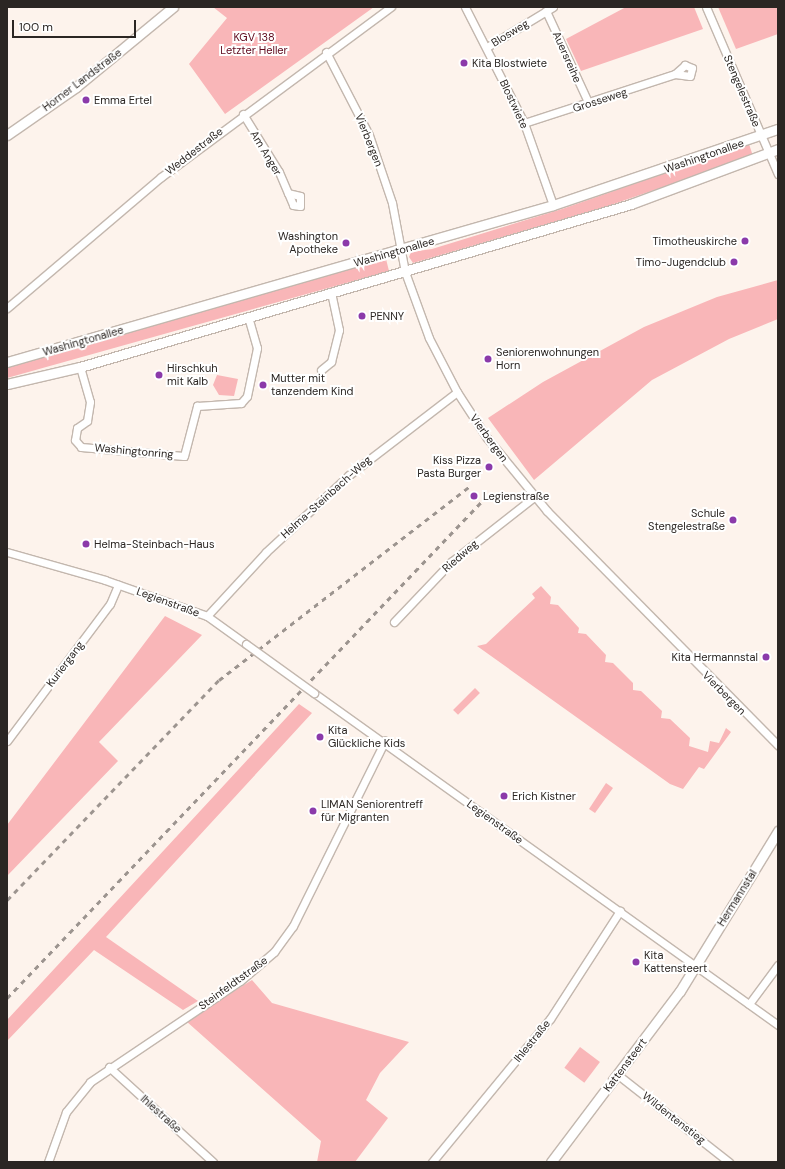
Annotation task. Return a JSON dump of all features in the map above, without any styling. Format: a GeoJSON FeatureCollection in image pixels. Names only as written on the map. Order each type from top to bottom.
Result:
{"type":"FeatureCollection","features":[{"type":"Feature","properties":{"kind":"street","name":"Horner Landstraße"},"geometry":{"type":"LineString","coordinates":[[7,135],[76,87],[173,7]]}},
{"type":"Feature","properties":{"kind":"street","name":"Weddestraße"},"geometry":{"type":"LineString","coordinates":[[7,308],[103,224],[242,114],[326,52],[391,7]]}},
{"type":"Feature","properties":{"kind":"street","name":"Blostwiete"},"geometry":{"type":"LineString","coordinates":[[465,7],[487,47],[524,123],[553,205]]}},
{"type":"Feature","properties":{"kind":"street","name":"Blosweg"},"geometry":{"type":"LineString","coordinates":[[487,47],[553,7]]}},
{"type":"Feature","properties":{"kind":"street","name":"Stengelestraße"},"geometry":{"type":"LineString","coordinates":[[706,7],[778,174]]}},
{"type":"Feature","properties":{"kind":"street","name":"Auersreihe"},"geometry":{"type":"LineString","coordinates":[[546,11],[589,104]]}},
{"type":"Feature","properties":{"kind":"street","name":"Vierbergen"},"geometry":{"type":"LineString","coordinates":[[326,52],[369,135],[403,249],[406,272],[429,338],[457,392],[534,497],[778,745]]}},
{"type":"Feature","properties":{"kind":"street","name":"Grosseweg"},"geometry":{"type":"LineString","coordinates":[[524,123],[589,104],[675,74]]}},
{"type":"Feature","properties":{"kind":"street","name":"Am Anger"},"geometry":{"type":"LineString","coordinates":[[242,114],[272,160],[288,193]]}},
{"type":"Feature","properties":{"kind":"street","name":"Washingtonallee"},"geometry":{"type":"LineString","coordinates":[[7,362],[553,205],[778,129]]}},
{"type":"Feature","properties":{"kind":"street","name":"Washingtonallee"},"geometry":{"type":"LineString","coordinates":[[7,384],[80,367],[248,316],[406,272],[631,204],[778,150]]}},
{"type":"Feature","properties":{"kind":"street"},"geometry":{"type":"LineString","coordinates":[[321,370],[331,362],[339,330],[331,292]]}},
{"type":"Feature","properties":{"kind":"street","name":"Washingtonring"},"geometry":{"type":"LineString","coordinates":[[80,367],[90,402],[86,421],[77,428],[75,440],[81,447],[184,456],[197,406],[208,403],[237,404],[247,396],[257,348],[248,316]]}},
{"type":"Feature","properties":{"kind":"street","name":"Helma-Steinbach-Weg"},"geometry":{"type":"LineString","coordinates":[[207,616],[266,552],[343,481],[457,392]]}},
{"type":"Feature","properties":{"kind":"street","name":"Riedweg"},"geometry":{"type":"LineString","coordinates":[[394,622],[451,562],[534,497]]}},
{"type":"Feature","properties":{"kind":"street","name":"Legienstraße"},"geometry":{"type":"LineString","coordinates":[[7,552],[118,585],[207,616],[314,693],[385,741],[778,1025]]}},
{"type":"Feature","properties":{"kind":"street","name":"Kuriergang"},"geometry":{"type":"LineString","coordinates":[[7,741],[110,604],[118,585]]}},
{"type":"Feature","properties":{"kind":"street","name":"Steinfeldtstraße"},"geometry":{"type":"LineString","coordinates":[[48,1162],[66,1112],[90,1082],[109,1066],[240,980],[274,952],[293,926],[385,741]]}},
{"type":"Feature","properties":{"kind":"street","name":"Hermannstal"},"geometry":{"type":"LineString","coordinates":[[696,965],[778,831]]}},
{"type":"Feature","properties":{"kind":"street","name":"Ihlestraße"},"geometry":{"type":"LineString","coordinates":[[432,1162],[550,1018],[620,910]]}},
{"type":"Feature","properties":{"kind":"street","name":"Kattensteert"},"geometry":{"type":"LineString","coordinates":[[551,1162],[618,1075],[696,965]]}},
{"type":"Feature","properties":{"kind":"street"},"geometry":{"type":"LineString","coordinates":[[749,1004],[778,965]]}},
{"type":"Feature","properties":{"kind":"street","name":"Ihlestraße"},"geometry":{"type":"LineString","coordinates":[[109,1066],[213,1162]]}},
{"type":"Feature","properties":{"kind":"street","name":"Wildentenstieg"},"geometry":{"type":"LineString","coordinates":[[618,1075],[729,1162]]}},
{"type":"Feature","properties":{"kind":"green space","name":"KGV 138 Letzter Heller"},"geometry":{"type":"Polygon","coordinates":[[[213,7],[374,7],[225,114],[189,64],[227,18],[213,7]]]}},
{"type":"Feature","properties":{"kind":"green space"},"geometry":{"type":"Polygon","coordinates":[[[626,7],[694,7],[703,29],[581,71],[566,39],[626,7]]]}},
{"type":"Feature","properties":{"kind":"green space"},"geometry":{"type":"Polygon","coordinates":[[[718,7],[778,7],[778,34],[736,49],[718,7]]]}},
{"type":"Feature","properties":{"kind":"green space"},"geometry":{"type":"Polygon","coordinates":[[[749,144],[753,156],[602,208],[413,263],[409,257],[411,252],[432,249],[562,209],[749,144]]]}},
{"type":"Feature","properties":{"kind":"green space"},"geometry":{"type":"Polygon","coordinates":[[[386,259],[389,271],[7,378],[7,367],[386,259]]]}},
{"type":"Feature","properties":{"kind":"green space"},"geometry":{"type":"Polygon","coordinates":[[[778,280],[778,319],[729,339],[652,380],[534,480],[488,418],[543,382],[644,327],[717,297],[778,280]]]}},
{"type":"Feature","properties":{"kind":"green space"},"geometry":{"type":"Polygon","coordinates":[[[217,375],[238,379],[234,396],[219,395],[213,385],[217,375]]]}},
{"type":"Feature","properties":{"kind":"green space"},"geometry":{"type":"Polygon","coordinates":[[[541,586],[551,597],[550,604],[558,605],[579,628],[578,633],[586,634],[606,655],[605,662],[613,663],[633,683],[633,690],[641,691],[662,711],[661,718],[670,719],[690,738],[689,746],[708,752],[710,741],[719,743],[726,728],[731,732],[704,769],[699,767],[683,789],[670,784],[477,646],[486,644],[535,598],[532,594],[541,586]]]}},
{"type":"Feature","properties":{"kind":"green space"},"geometry":{"type":"Polygon","coordinates":[[[165,616],[202,635],[99,742],[118,761],[7,876],[7,825],[165,616]]]}},
{"type":"Feature","properties":{"kind":"green space"},"geometry":{"type":"Polygon","coordinates":[[[475,688],[480,693],[458,715],[453,710],[475,688]]]}},
{"type":"Feature","properties":{"kind":"green space"},"geometry":{"type":"Polygon","coordinates":[[[299,704],[312,713],[106,937],[198,1001],[183,1010],[94,950],[7,1041],[7,1020],[299,704]]]}},
{"type":"Feature","properties":{"kind":"green space"},"geometry":{"type":"Polygon","coordinates":[[[606,783],[613,788],[595,813],[589,809],[606,783]]]}},
{"type":"Feature","properties":{"kind":"green space"},"geometry":{"type":"Polygon","coordinates":[[[252,980],[272,1003],[409,1042],[380,1073],[366,1100],[388,1118],[355,1162],[317,1162],[321,1141],[186,1021],[252,980]]]}},
{"type":"Feature","properties":{"kind":"green space"},"geometry":{"type":"Polygon","coordinates":[[[580,1047],[600,1062],[584,1083],[564,1068],[580,1047]]]}},
{"type":"Feature","properties":{"kind":"railway"},"geometry":{"type":"LineString","coordinates":[[7,900],[219,680],[471,485]]}},
{"type":"Feature","properties":{"kind":"railway"},"geometry":{"type":"LineString","coordinates":[[7,998],[483,500]]}},
{"type":"Feature","properties":{"kind":"place","name":"Kita Blostwiete"},"geometry":{"type":"Point","coordinates":[464,63]}},
{"type":"Feature","properties":{"kind":"place","name":"Emma Ertel"},"geometry":{"type":"Point","coordinates":[86,100]}},
{"type":"Feature","properties":{"kind":"place","name":"Timotheuskirche"},"geometry":{"type":"Point","coordinates":[745,241]}},
{"type":"Feature","properties":{"kind":"place","name":"Washington Apotheke"},"geometry":{"type":"Point","coordinates":[346,243]}},
{"type":"Feature","properties":{"kind":"place","name":"Timo-Jugendclub"},"geometry":{"type":"Point","coordinates":[734,262]}},
{"type":"Feature","properties":{"kind":"place","name":"PENNY"},"geometry":{"type":"Point","coordinates":[362,316]}},
{"type":"Feature","properties":{"kind":"place","name":"Seniorenwohnungen Horn"},"geometry":{"type":"Point","coordinates":[488,359]}},
{"type":"Feature","properties":{"kind":"place","name":"Hirschkuh mit Kalb"},"geometry":{"type":"Point","coordinates":[159,375]}},
{"type":"Feature","properties":{"kind":"place","name":"Mutter mit tanzendem Kind"},"geometry":{"type":"Point","coordinates":[263,385]}},
{"type":"Feature","properties":{"kind":"place","name":"Kiss Pizza Pasta Burger"},"geometry":{"type":"Point","coordinates":[489,467]}},
{"type":"Feature","properties":{"kind":"place","name":"Legienstraße"},"geometry":{"type":"Point","coordinates":[474,496]}},
{"type":"Feature","properties":{"kind":"place","name":"Schule Stengelestraße"},"geometry":{"type":"Point","coordinates":[733,520]}},
{"type":"Feature","properties":{"kind":"place","name":"Helma-Steinbach-Haus"},"geometry":{"type":"Point","coordinates":[86,544]}},
{"type":"Feature","properties":{"kind":"place","name":"Kita Hermannstal"},"geometry":{"type":"Point","coordinates":[766,657]}},
{"type":"Feature","properties":{"kind":"place","name":"Kita Glückliche Kids"},"geometry":{"type":"Point","coordinates":[320,737]}},
{"type":"Feature","properties":{"kind":"place","name":"Erich Kistner"},"geometry":{"type":"Point","coordinates":[504,796]}},
{"type":"Feature","properties":{"kind":"place","name":"LIMAN Seniorentreff für Migranten"},"geometry":{"type":"Point","coordinates":[313,811]}},
{"type":"Feature","properties":{"kind":"place","name":"Kita Kattensteert"},"geometry":{"type":"Point","coordinates":[636,962]}}]}
